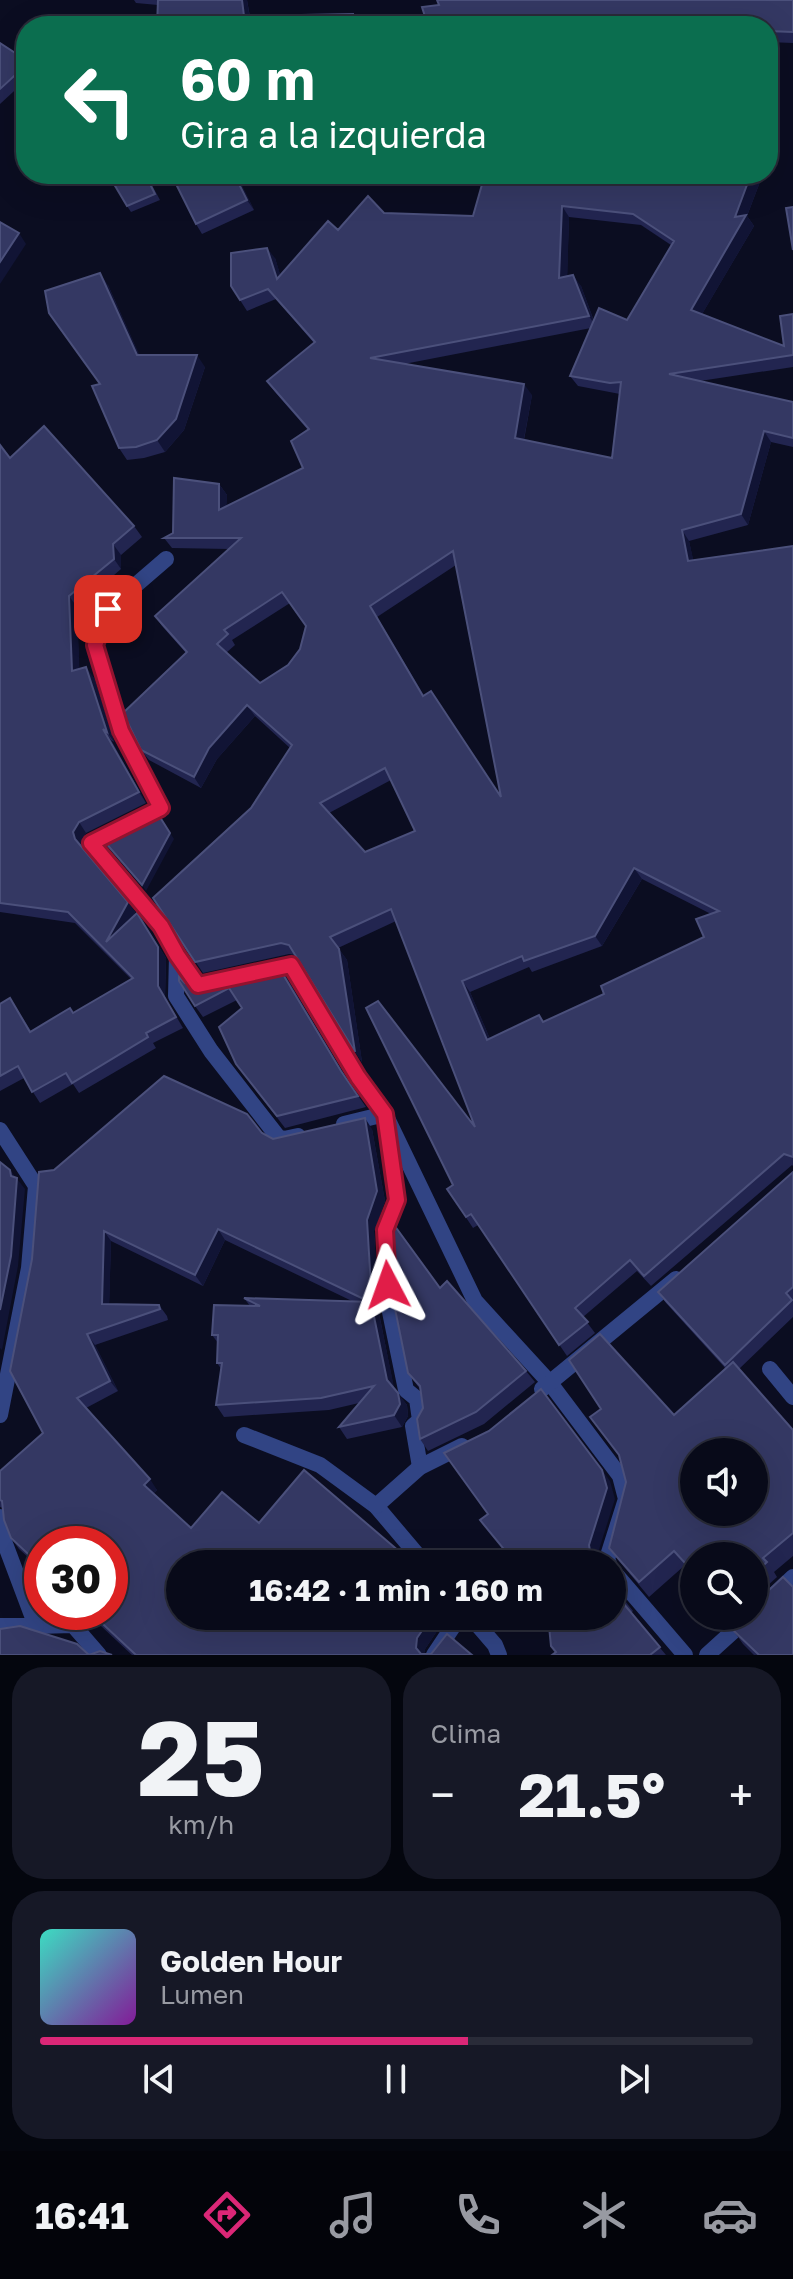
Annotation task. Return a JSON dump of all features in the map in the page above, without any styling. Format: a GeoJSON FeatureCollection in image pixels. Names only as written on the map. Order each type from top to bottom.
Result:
{"type":"FeatureCollection","features":[{"type":"Feature","properties":{"kind":"street"},"geometry":{"type":"LineString","coordinates":[[166,559],[108,609],[95,645],[121,731],[161,808],[91,843],[161,926],[198,985],[291,965],[358,1077],[385,1114],[475,1301],[550,1383],[620,1476],[626,1499],[610,1550]]}},
{"type":"Feature","properties":{"kind":"street"},"geometry":{"type":"LineString","coordinates":[[177,955],[176,996],[211,1051],[278,1137],[284,1139],[385,1114]]}},
{"type":"Feature","properties":{"kind":"street"},"geometry":{"type":"LineString","coordinates":[[385,1114],[397,1200],[385,1230],[390,1312],[406,1390],[417,1399],[420,1420],[413,1426],[420,1467]]}},
{"type":"Feature","properties":{"kind":"street"},"geometry":{"type":"LineString","coordinates":[[0,1130],[36,1186],[29,1268],[0,1415]]}},
{"type":"Feature","properties":{"kind":"street"},"geometry":{"type":"LineString","coordinates":[[526,1403],[693,1264]]}},
{"type":"Feature","properties":{"kind":"street"},"geometry":{"type":"LineString","coordinates":[[770,1369],[793,1397]]}},
{"type":"Feature","properties":{"kind":"street"},"geometry":{"type":"LineString","coordinates":[[244,1435],[320,1465],[376,1506],[413,1550]]}},
{"type":"Feature","properties":{"kind":"street"},"geometry":{"type":"LineString","coordinates":[[376,1506],[420,1467],[476,1439]]}},
{"type":"Feature","properties":{"kind":"street"},"geometry":{"type":"LineString","coordinates":[[0,1517],[1,1533],[24,1594]]}},
{"type":"Feature","properties":{"kind":"street"},"geometry":{"type":"LineString","coordinates":[[768,1600],[793,1577]]}},
{"type":"Feature","properties":{"kind":"street"},"geometry":{"type":"LineString","coordinates":[[626,1586],[685,1655]]}},
{"type":"Feature","properties":{"kind":"street"},"geometry":{"type":"LineString","coordinates":[[0,1626],[24,1626]]}},
{"type":"Feature","properties":{"kind":"street"},"geometry":{"type":"LineString","coordinates":[[77,1630],[99,1655]]}},
{"type":"Feature","properties":{"kind":"street"},"geometry":{"type":"LineString","coordinates":[[434,1655],[451,1630]]}},
{"type":"Feature","properties":{"kind":"street"},"geometry":{"type":"LineString","coordinates":[[482,1630],[499,1655]]}},
{"type":"Feature","properties":{"kind":"street"},"geometry":{"type":"LineString","coordinates":[[707,1655],[734,1630]]}},
{"type":"Feature","properties":{"kind":"building"},"geometry":{"type":"Polygon","coordinates":[[[158,0],[242,0],[244,16],[157,16],[158,0]]]}},
{"type":"Feature","properties":{"kind":"building"},"geometry":{"type":"Polygon","coordinates":[[[437,0],[793,0],[793,32],[778,31],[778,16],[425,16],[422,7],[439,5],[437,0]]]}},
{"type":"Feature","properties":{"kind":"building"},"geometry":{"type":"Polygon","coordinates":[[[353,14],[353,16],[302,16],[353,14]]]}},
{"type":"Feature","properties":{"kind":"building"},"geometry":{"type":"Polygon","coordinates":[[[0,43],[16,53],[16,74],[0,89],[0,43]]]}},
{"type":"Feature","properties":{"kind":"building"},"geometry":{"type":"Polygon","coordinates":[[[114,184],[150,184],[155,194],[127,206],[114,184]]]}},
{"type":"Feature","properties":{"kind":"building"},"geometry":{"type":"Polygon","coordinates":[[[176,184],[239,184],[247,200],[196,224],[176,184]]]}},
{"type":"Feature","properties":{"kind":"building"},"geometry":{"type":"Polygon","coordinates":[[[482,184],[747,184],[735,217],[746,215],[691,310],[784,346],[780,316],[793,314],[793,355],[669,374],[793,402],[793,438],[764,431],[741,514],[682,530],[688,561],[793,546],[793,1157],[784,1154],[644,1276],[630,1260],[575,1308],[588,1322],[559,1345],[471,1214],[466,1217],[447,1189],[453,1185],[366,1008],[378,1001],[475,1127],[391,909],[330,937],[339,949],[355,1052],[289,945],[281,943],[195,962],[153,898],[251,808],[292,745],[247,705],[209,748],[194,777],[141,750],[123,713],[187,652],[155,616],[241,538],[164,538],[173,533],[174,478],[219,484],[219,510],[303,468],[291,441],[309,429],[267,381],[315,342],[268,289],[240,300],[231,286],[231,253],[267,248],[277,279],[328,221],[338,230],[368,196],[384,213],[473,216],[482,184]],[[562,206],[559,278],[573,275],[589,316],[370,358],[524,384],[515,438],[612,458],[621,382],[570,376],[599,308],[627,320],[674,241],[633,214],[562,206]],[[453,551],[370,606],[423,696],[431,691],[501,797],[453,551]],[[282,592],[224,630],[228,634],[217,644],[260,683],[288,665],[300,649],[306,626],[282,592]],[[385,768],[320,803],[365,852],[415,831],[385,768]],[[634,868],[595,936],[524,961],[522,956],[462,981],[487,1040],[539,1015],[543,1022],[604,994],[601,986],[704,937],[696,919],[719,911],[634,868]]]}},
{"type":"Feature","properties":{"kind":"building"},"geometry":{"type":"Polygon","coordinates":[[[793,207],[793,250],[786,208],[793,207]]]}},
{"type":"Feature","properties":{"kind":"building"},"geometry":{"type":"Polygon","coordinates":[[[0,222],[19,233],[0,262],[0,222]]]}},
{"type":"Feature","properties":{"kind":"building"},"geometry":{"type":"Polygon","coordinates":[[[100,273],[137,355],[197,355],[176,419],[157,440],[136,447],[119,448],[92,386],[100,384],[49,313],[45,291],[100,273]]]}},
{"type":"Feature","properties":{"kind":"building"},"geometry":{"type":"Polygon","coordinates":[[[44,426],[134,526],[113,544],[114,559],[69,596],[72,671],[86,667],[107,732],[103,729],[139,792],[79,822],[73,832],[75,839],[128,902],[106,942],[137,913],[158,947],[158,986],[176,1017],[146,1033],[148,1037],[72,1083],[66,1073],[32,1092],[18,1066],[0,1076],[0,1004],[10,998],[30,1032],[70,1008],[73,1013],[133,978],[68,912],[0,903],[0,445],[10,458],[44,426]]]}},
{"type":"Feature","properties":{"kind":"building"},"geometry":{"type":"Polygon","coordinates":[[[158,814],[170,833],[142,885],[104,841],[158,814]]]}},
{"type":"Feature","properties":{"kind":"building"},"geometry":{"type":"Polygon","coordinates":[[[278,966],[358,1096],[277,1116],[236,1064],[219,1027],[242,1008],[229,988],[195,1006],[179,981],[179,977],[185,983],[192,984],[278,966]]]}},
{"type":"Feature","properties":{"kind":"building"},"geometry":{"type":"Polygon","coordinates":[[[164,1076],[247,1114],[262,1133],[273,1139],[365,1118],[377,1191],[367,1220],[372,1303],[218,1229],[195,1275],[104,1231],[102,1304],[159,1305],[160,1309],[87,1334],[110,1381],[77,1398],[150,1479],[144,1485],[191,1528],[222,1492],[259,1523],[304,1470],[398,1550],[166,1550],[166,1630],[422,1630],[417,1638],[416,1648],[421,1654],[431,1654],[447,1634],[472,1655],[136,1655],[109,1630],[128,1630],[128,1526],[24,1526],[24,1550],[11,1538],[0,1500],[0,1471],[43,1433],[10,1371],[32,1259],[39,1172],[54,1170],[164,1076]]]}},
{"type":"Feature","properties":{"kind":"building"},"geometry":{"type":"Polygon","coordinates":[[[0,1162],[10,1170],[11,1176],[17,1178],[11,1256],[0,1310],[0,1162]]]}},
{"type":"Feature","properties":{"kind":"building"},"geometry":{"type":"Polygon","coordinates":[[[793,1172],[793,1287],[786,1293],[792,1300],[725,1365],[658,1292],[793,1172]]]}},
{"type":"Feature","properties":{"kind":"building"},"geometry":{"type":"Polygon","coordinates":[[[389,1218],[440,1288],[447,1281],[526,1371],[476,1412],[420,1439],[417,1419],[423,1408],[420,1386],[408,1373],[393,1299],[389,1218]]]}},
{"type":"Feature","properties":{"kind":"building"},"geometry":{"type":"Polygon","coordinates":[[[244,1298],[371,1302],[387,1380],[398,1393],[400,1404],[394,1415],[339,1427],[374,1386],[321,1398],[216,1405],[222,1363],[217,1363],[218,1335],[212,1335],[214,1305],[260,1306],[244,1298]]]}},
{"type":"Feature","properties":{"kind":"building"},"geometry":{"type":"Polygon","coordinates":[[[600,1334],[674,1415],[733,1362],[793,1430],[793,1533],[768,1554],[768,1542],[680,1542],[680,1558],[674,1551],[639,1582],[626,1567],[626,1550],[609,1548],[626,1482],[619,1455],[590,1417],[601,1409],[569,1360],[600,1334]]]}},
{"type":"Feature","properties":{"kind":"building"},"geometry":{"type":"Polygon","coordinates":[[[541,1389],[602,1470],[607,1488],[590,1550],[505,1550],[480,1520],[488,1514],[444,1453],[489,1431],[541,1389]]]}},
{"type":"Feature","properties":{"kind":"building"},"geometry":{"type":"Polygon","coordinates":[[[783,1577],[793,1587],[793,1655],[759,1655],[733,1630],[768,1630],[768,1591],[783,1577]]]}},
{"type":"Feature","properties":{"kind":"building"},"geometry":{"type":"Polygon","coordinates":[[[626,1607],[660,1647],[650,1655],[552,1655],[556,1652],[551,1646],[549,1630],[626,1630],[626,1607]]]}},
{"type":"Feature","properties":{"kind":"building"},"geometry":{"type":"Polygon","coordinates":[[[20,1626],[24,1630],[77,1644],[89,1655],[0,1655],[0,1629],[20,1626]]]}},
{"type":"Feature","properties":{"kind":"building"},"geometry":{"type":"Polygon","coordinates":[[[100,1651],[112,1655],[89,1655],[100,1651]]]}},
{"type":"Feature","properties":{"kind":"route"},"geometry":{"type":"LineString","coordinates":[[108,609],[95,645],[121,731],[161,808],[91,843],[161,926],[198,985],[291,965],[358,1077],[385,1114],[397,1200],[385,1230],[388,1285]]}}]}
